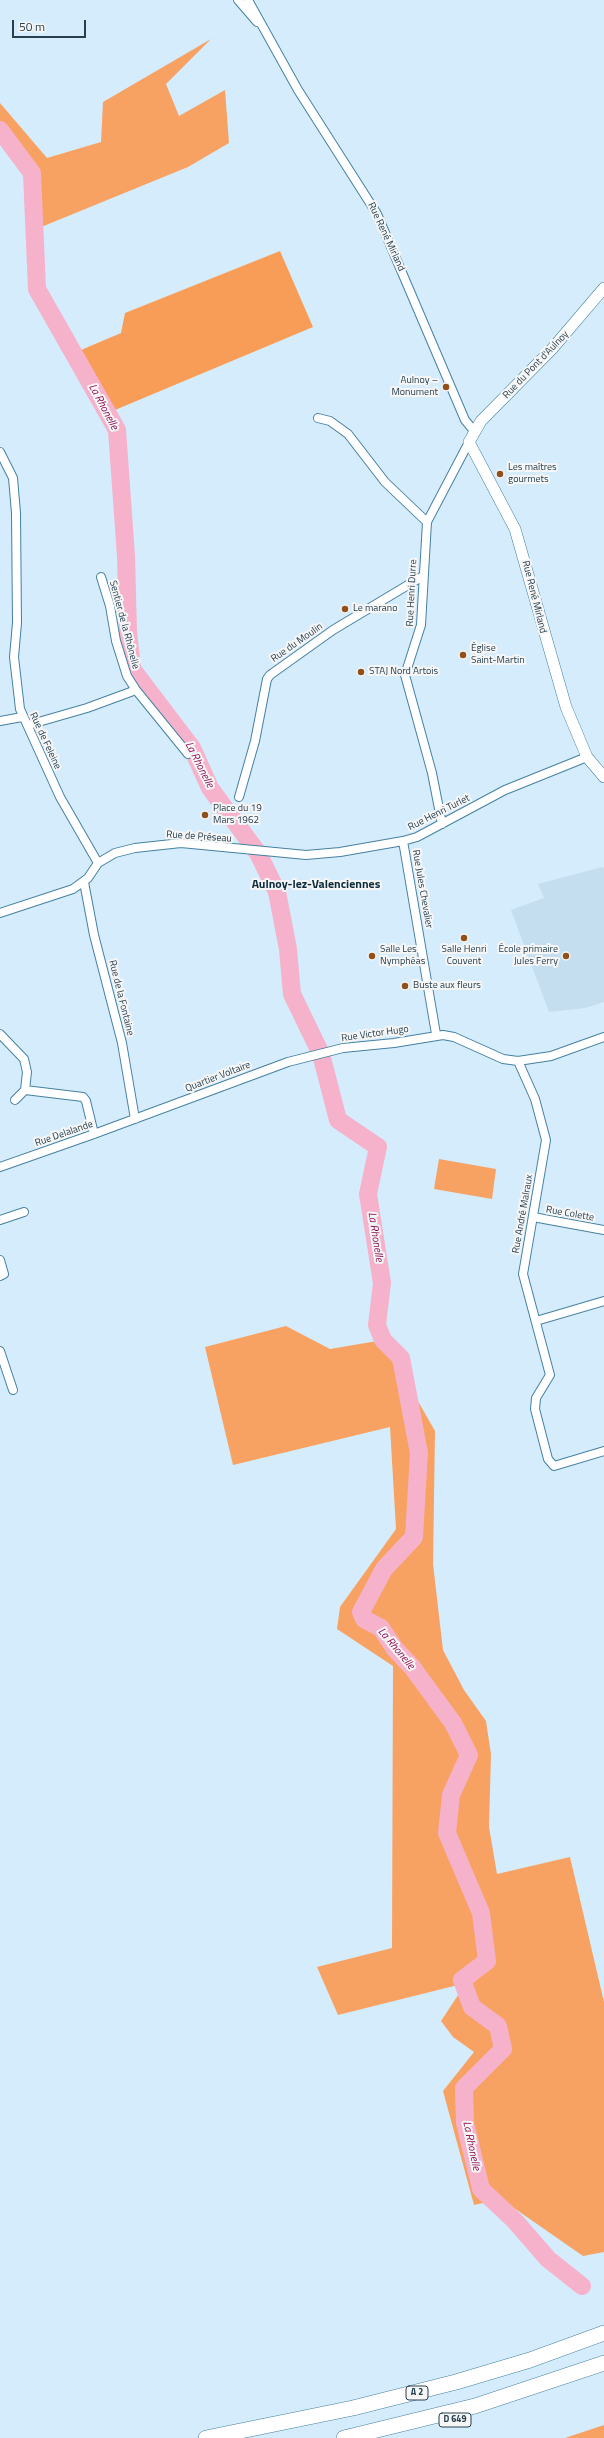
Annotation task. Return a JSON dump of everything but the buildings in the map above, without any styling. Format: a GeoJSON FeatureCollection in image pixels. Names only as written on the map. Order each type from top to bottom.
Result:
{"type":"FeatureCollection","features":[{"type":"Feature","properties":{"kind":"highway","name":"A 2"},"geometry":{"type":"LineString","coordinates":[[206,2438],[353,2408],[456,2382],[530,2360],[604,2333]]}},
{"type":"Feature","properties":{"kind":"highway"},"geometry":{"type":"LineString","coordinates":[[344,2438],[438,2416],[517,2394],[604,2363]]}},
{"type":"Feature","properties":{"kind":"highway","name":"D 649"},"geometry":{"type":"LineString","coordinates":[[390,2438],[469,2416],[517,2394]]}},
{"type":"Feature","properties":{"kind":"street","name":"Rue René Mirland"},"geometry":{"type":"LineString","coordinates":[[238,0],[265,32]]}},
{"type":"Feature","properties":{"kind":"street","name":"Rue René Mirland"},"geometry":{"type":"LineString","coordinates":[[248,0],[298,90],[376,214],[465,420],[474,431]]}},
{"type":"Feature","properties":{"kind":"street","name":"Rue du Pont d'Aulnoy"},"geometry":{"type":"LineString","coordinates":[[469,442],[474,431],[552,349],[604,288]]}},
{"type":"Feature","properties":{"kind":"street"},"geometry":{"type":"LineString","coordinates":[[318,418],[330,421],[348,434],[385,482],[427,522]]}},
{"type":"Feature","properties":{"kind":"street","name":"Rue René Mirland"},"geometry":{"type":"LineString","coordinates":[[469,442],[515,529],[555,673],[567,710],[587,757],[604,777]]}},
{"type":"Feature","properties":{"kind":"street","name":"Rue Henri Durre"},"geometry":{"type":"LineString","coordinates":[[442,824],[432,773],[404,679],[421,625],[427,522],[469,442]]}},
{"type":"Feature","properties":{"kind":"street","name":"Rue de Feleine"},"geometry":{"type":"LineString","coordinates":[[0,452],[13,478],[16,513],[17,623],[14,657],[22,717],[28,725],[60,797],[98,863]]}},
{"type":"Feature","properties":{"kind":"street","name":"Rue du Moulin"},"geometry":{"type":"LineString","coordinates":[[239,797],[256,741],[268,677],[328,634],[423,576]]}},
{"type":"Feature","properties":{"kind":"street","name":"Sentier de la Rhônelle"},"geometry":{"type":"LineString","coordinates":[[101,577],[110,606],[118,646],[127,676],[136,690],[188,754]]}},
{"type":"Feature","properties":{"kind":"street"},"geometry":{"type":"LineString","coordinates":[[28,725],[87,708],[136,690]]}},
{"type":"Feature","properties":{"kind":"street"},"geometry":{"type":"LineString","coordinates":[[0,721],[22,717]]}},
{"type":"Feature","properties":{"kind":"street","name":"Rue Henri Turlet"},"geometry":{"type":"LineString","coordinates":[[248,850],[299,854],[332,853],[403,841],[442,824],[505,790],[587,757]]}},
{"type":"Feature","properties":{"kind":"street","name":"Rue Jules Chevalier"},"geometry":{"type":"LineString","coordinates":[[403,841],[436,1034]]}},
{"type":"Feature","properties":{"kind":"street","name":"Rue de Préseau"},"geometry":{"type":"LineString","coordinates":[[0,913],[68,891],[84,882],[98,863],[121,851],[164,844],[248,850]]}},
{"type":"Feature","properties":{"kind":"street","name":"Rue de la Fontaine"},"geometry":{"type":"LineString","coordinates":[[84,882],[92,927],[122,1043],[135,1119]]}},
{"type":"Feature","properties":{"kind":"street"},"geometry":{"type":"LineString","coordinates":[[0,1034],[22,1055],[26,1067],[25,1090],[15,1100]]}},
{"type":"Feature","properties":{"kind":"street","name":"Rue Victor Hugo"},"geometry":{"type":"LineString","coordinates":[[308,1057],[330,1051],[394,1043],[436,1034],[454,1037],[502,1059],[518,1061],[551,1056],[604,1037]]}},
{"type":"Feature","properties":{"kind":"street","name":"Quartier Voltaire"},"geometry":{"type":"LineString","coordinates":[[135,1119],[274,1067],[308,1057]]}},
{"type":"Feature","properties":{"kind":"street","name":"Rue André Malraux"},"geometry":{"type":"LineString","coordinates":[[518,1061],[535,1099],[546,1134],[523,1274],[550,1372],[549,1379],[536,1398],[534,1405],[549,1462],[554,1466],[560,1466],[604,1451]]}},
{"type":"Feature","properties":{"kind":"street"},"geometry":{"type":"LineString","coordinates":[[25,1090],[83,1097],[86,1101],[94,1134]]}},
{"type":"Feature","properties":{"kind":"street","name":"Rue Delalande"},"geometry":{"type":"LineString","coordinates":[[0,1167],[135,1119]]}},
{"type":"Feature","properties":{"kind":"street"},"geometry":{"type":"LineString","coordinates":[[0,1220],[24,1212]]}},
{"type":"Feature","properties":{"kind":"street","name":"Rue Colette"},"geometry":{"type":"LineString","coordinates":[[533,1218],[604,1230]]}},
{"type":"Feature","properties":{"kind":"street"},"geometry":{"type":"LineString","coordinates":[[0,1260],[4,1274],[0,1276]]}},
{"type":"Feature","properties":{"kind":"street"},"geometry":{"type":"LineString","coordinates":[[536,1321],[604,1301]]}},
{"type":"Feature","properties":{"kind":"street"},"geometry":{"type":"LineString","coordinates":[[0,1351],[13,1390]]}},
{"type":"Feature","properties":{"kind":"shaded area"},"geometry":{"type":"Polygon","coordinates":[[[211,39],[166,84],[179,116],[225,90],[229,143],[188,167],[29,232],[24,171],[0,138],[0,103],[47,158],[101,142],[103,102],[211,39]]]}},
{"type":"Feature","properties":{"kind":"shaded area"},"geometry":{"type":"Polygon","coordinates":[[[280,251],[313,327],[115,410],[81,350],[121,333],[125,313],[280,251]]]}},
{"type":"Feature","properties":{"kind":"shaded area","name":"École primaire Jules Ferry"},"geometry":{"type":"Polygon","coordinates":[[[602,867],[604,868],[604,1002],[585,1008],[549,1012],[511,910],[544,898],[538,884],[602,867]]]}},
{"type":"Feature","properties":{"kind":"shaded area"},"geometry":{"type":"Polygon","coordinates":[[[439,1159],[496,1169],[492,1199],[434,1189],[439,1159]]]}},
{"type":"Feature","properties":{"kind":"shaded area"},"geometry":{"type":"Polygon","coordinates":[[[286,1326],[330,1349],[383,1340],[435,1431],[433,1564],[443,1650],[464,1690],[486,1721],[491,1754],[489,1827],[497,1874],[570,1857],[604,2002],[604,2252],[583,2256],[501,2199],[474,2205],[443,2091],[474,2052],[453,2037],[441,2021],[466,1983],[338,2015],[317,1967],[392,1948],[393,1666],[337,1629],[340,1607],[396,1529],[390,1427],[233,1465],[205,1347],[286,1326]]]}},
{"type":"Feature","properties":{"kind":"shaded area"},"geometry":{"type":"Polygon","coordinates":[[[604,2425],[604,2438],[565,2438],[604,2425]]]}},
{"type":"Feature","properties":{"kind":"waterway","name":"La Rhonelle"},"geometry":{"type":"LineString","coordinates":[[0,130],[32,173],[37,289],[117,430],[126,556],[128,631],[132,669],[192,748],[210,788],[258,853],[277,892],[288,949],[292,994],[321,1054],[338,1120],[378,1147],[368,1194],[382,1283],[377,1325],[383,1340],[401,1358],[419,1453],[414,1537],[384,1569],[361,1612],[364,1619],[381,1628],[395,1649],[412,1667],[453,1723],[469,1755],[451,1795],[447,1833],[481,1913],[487,1961],[462,1980],[472,2007],[498,2026],[503,2049],[464,2088],[465,2123],[481,2189],[515,2221],[548,2259],[582,2286]]}},
{"type":"Feature","properties":{"kind":"place","name":"Aulnoy – Monument"},"geometry":{"type":"Point","coordinates":[446,387]}},
{"type":"Feature","properties":{"kind":"place","name":"Les maîtres gourmets"},"geometry":{"type":"Point","coordinates":[500,474]}},
{"type":"Feature","properties":{"kind":"place","name":"Le marano"},"geometry":{"type":"Point","coordinates":[345,609]}},
{"type":"Feature","properties":{"kind":"place","name":"Église Saint-Martin"},"geometry":{"type":"Point","coordinates":[463,655]}},
{"type":"Feature","properties":{"kind":"place","name":"STAJ Nord Artois"},"geometry":{"type":"Point","coordinates":[361,672]}},
{"type":"Feature","properties":{"kind":"place","name":"Place du 19 Mars 1962"},"geometry":{"type":"Point","coordinates":[205,815]}},
{"type":"Feature","properties":{"kind":"place","name":"Salle Henri Couvent"},"geometry":{"type":"Point","coordinates":[464,938]}},
{"type":"Feature","properties":{"kind":"place","name":"Salle Les Nymphéas"},"geometry":{"type":"Point","coordinates":[372,956]}},
{"type":"Feature","properties":{"kind":"place","name":"École primaire Jules Ferry"},"geometry":{"type":"Point","coordinates":[566,956]}},
{"type":"Feature","properties":{"kind":"place","name":"Buste aux fleurs"},"geometry":{"type":"Point","coordinates":[405,986]}},
{"type":"Feature","properties":{"kind":"district","name":"Aulnoy-lez-Valenciennes"},"geometry":{"type":"Point","coordinates":[316,885]}}]}
